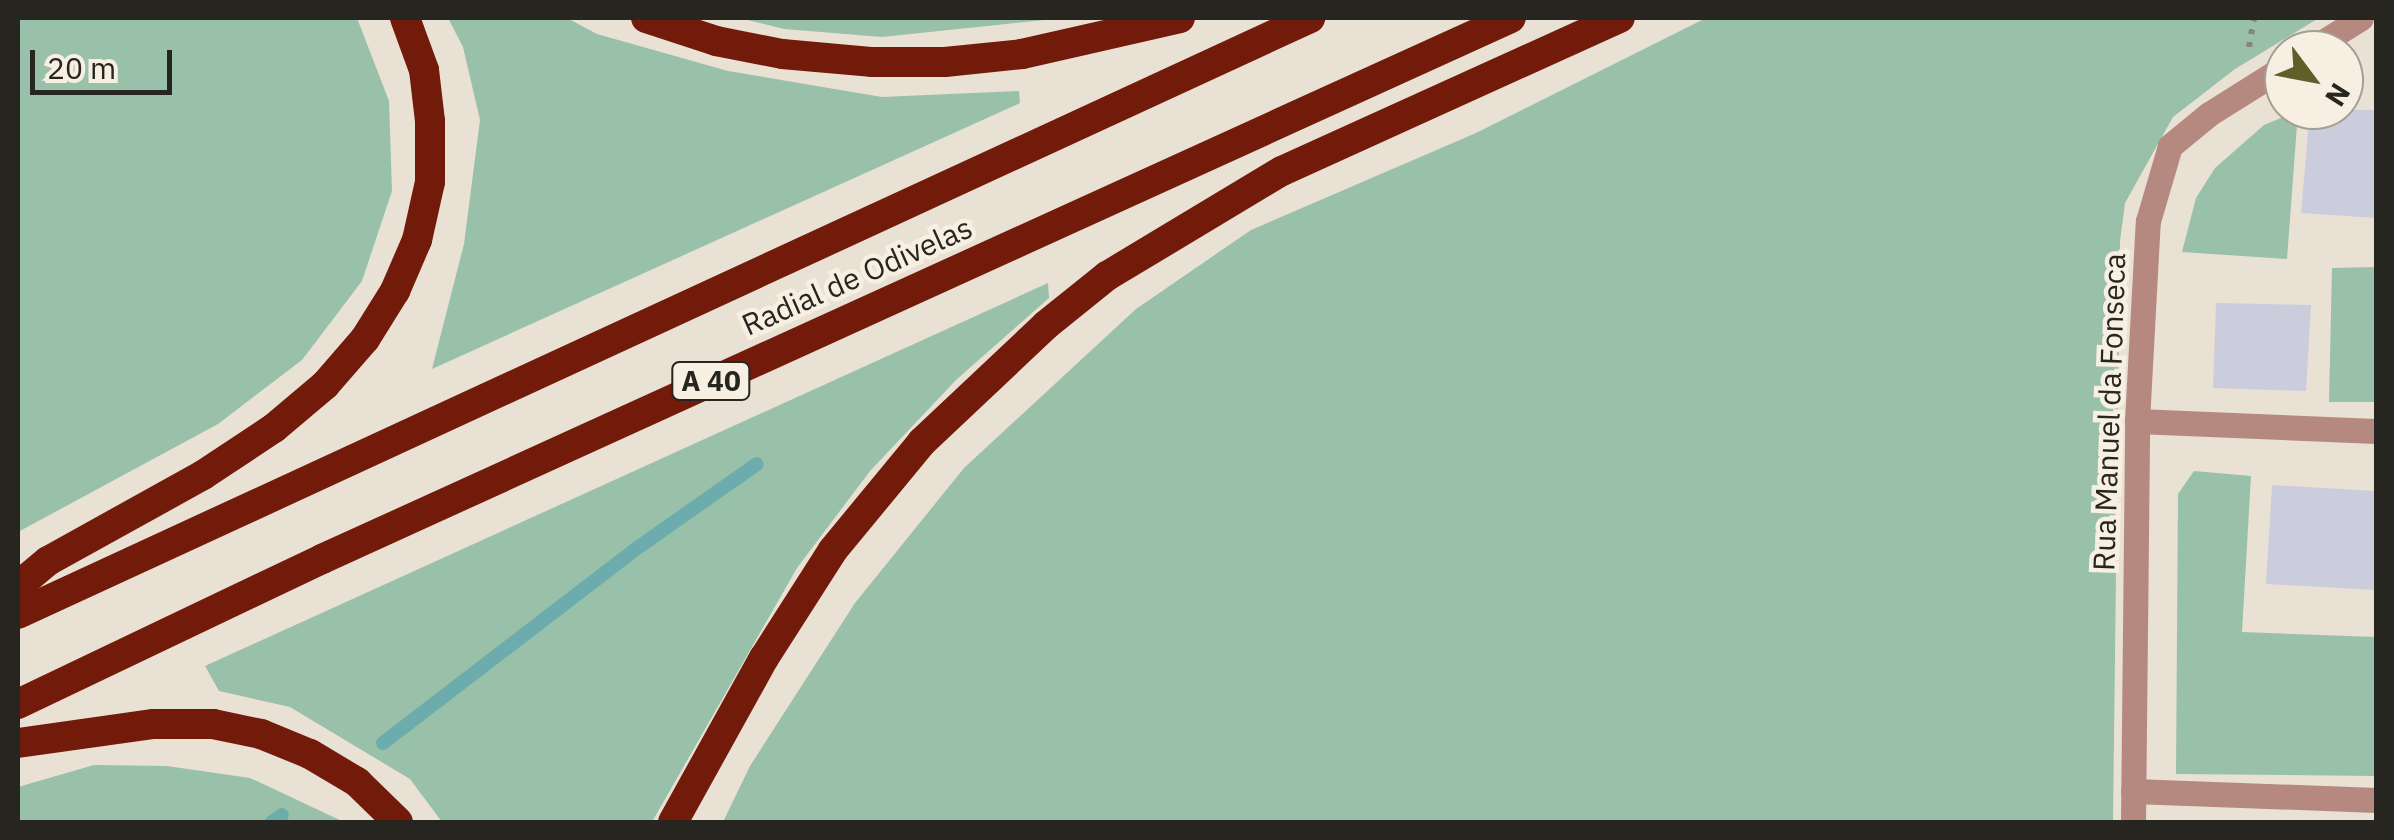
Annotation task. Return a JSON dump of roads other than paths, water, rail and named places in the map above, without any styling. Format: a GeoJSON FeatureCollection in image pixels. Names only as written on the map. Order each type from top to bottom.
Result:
{"type":"FeatureCollection","features":[{"type":"Feature","properties":{"kind":"highway"},"geometry":{"type":"LineString","coordinates":[[18,586],[48,561],[203,475],[274,428],[326,385],[364,339],[417,240],[430,182],[424,70],[405,18]]}},
{"type":"Feature","properties":{"kind":"highway"},"geometry":{"type":"LineString","coordinates":[[646,18],[716,40],[782,54],[908,62],[1022,54],[1180,18]]}},
{"type":"Feature","properties":{"kind":"highway","name":"Radial de Odivelas"},"geometry":{"type":"LineString","coordinates":[[18,614],[1310,18]]}},
{"type":"Feature","properties":{"kind":"highway","name":"Radial de Odivelas"},"geometry":{"type":"LineString","coordinates":[[18,704],[322,559],[1510,18]]}},
{"type":"Feature","properties":{"kind":"highway"},"geometry":{"type":"LineString","coordinates":[[673,822],[764,658],[833,550],[922,442],[1046,324],[1106,276],[1282,171],[1620,18]]}},
{"type":"Feature","properties":{"kind":"highway"},"geometry":{"type":"LineString","coordinates":[[18,743],[154,724],[213,724],[261,734],[310,754],[357,782],[398,822]]}},
{"type":"Feature","properties":{"kind":"street","name":"Rua Manuel da Fonseca"},"geometry":{"type":"LineString","coordinates":[[2133,822],[2136,421],[2148,221],[2170,146],[2264,79]]}},
{"type":"Feature","properties":{"kind":"street"},"geometry":{"type":"LineString","coordinates":[[2136,421],[2376,430]]}},
{"type":"Feature","properties":{"kind":"street"},"geometry":{"type":"LineString","coordinates":[[2133,791],[2376,800]]}},
{"type":"Feature","properties":{"kind":"waterway"},"geometry":{"type":"LineString","coordinates":[[383,743],[633,551],[757,464]]}},
{"type":"Feature","properties":{"kind":"waterway"},"geometry":{"type":"LineString","coordinates":[[272,822],[282,815]]}}]}
